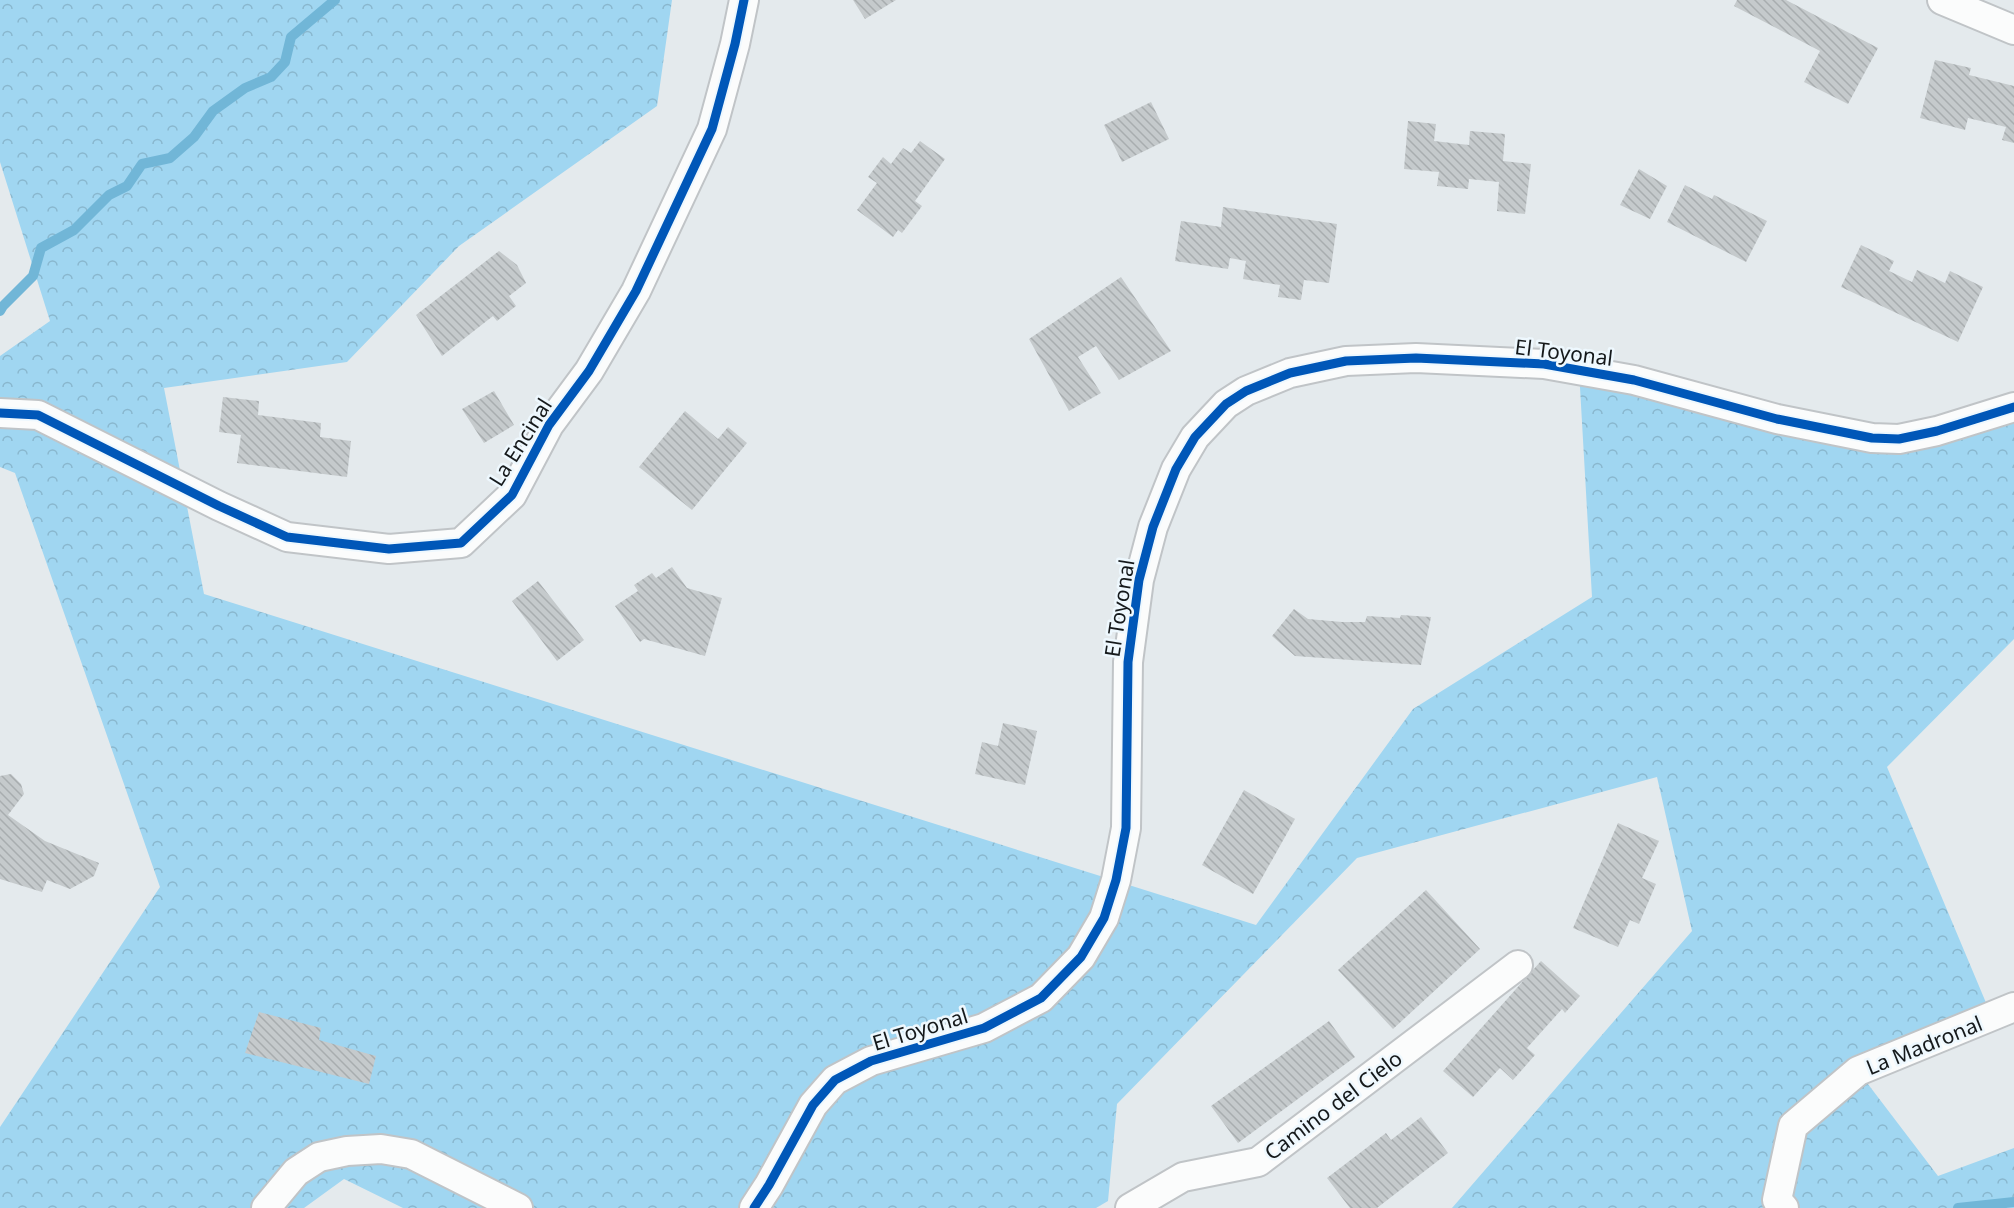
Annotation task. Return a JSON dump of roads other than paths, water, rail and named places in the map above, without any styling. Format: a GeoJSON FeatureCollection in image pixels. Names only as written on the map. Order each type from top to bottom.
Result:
{"type":"FeatureCollection","features":[{"type":"Feature","properties":{"kind":"street","name":"La Encinal"},"geometry":{"type":"LineString","coordinates":[[0,413],[38,415],[219,506],[288,537],[389,549],[461,543],[512,495],[549,425],[589,371],[636,291],[712,129],[735,44],[744,0]]}},
{"type":"Feature","properties":{"kind":"street"},"geometry":{"type":"LineString","coordinates":[[1942,0],[2014,30]]}},
{"type":"Feature","properties":{"kind":"street","name":"El Toyonal"},"geometry":{"type":"LineString","coordinates":[[754,1208],[813,1105],[835,1080],[871,1061],[984,1028],[1041,998],[1081,957],[1104,918],[1116,880],[1126,828],[1128,662],[1139,580],[1153,527],[1176,468],[1195,436],[1226,404],[1246,391],[1290,373],[1346,361],[1416,358],[1544,364],[1634,380],[1777,419],[1872,438],[1899,438],[1937,431],[2014,407]]}},
{"type":"Feature","properties":{"kind":"street","name":"Camino del Cielo"},"geometry":{"type":"LineString","coordinates":[[1130,1208],[1183,1177],[1258,1162],[1518,965]]}},
{"type":"Feature","properties":{"kind":"street","name":"La Madronal"},"geometry":{"type":"LineString","coordinates":[[1784,1208],[1777,1200],[1793,1126],[1857,1071],[2014,1007]]}},
{"type":"Feature","properties":{"kind":"street"},"geometry":{"type":"LineString","coordinates":[[266,1208],[296,1172],[319,1157],[347,1151],[381,1149],[411,1154],[518,1208]]}},
{"type":"Feature","properties":{"kind":"waterway"},"geometry":{"type":"LineString","coordinates":[[0,311],[33,276],[41,248],[74,230],[109,195],[127,186],[142,164],[170,158],[194,137],[213,111],[245,88],[271,77],[285,62],[291,37],[335,0]]}},
{"type":"Feature","properties":{"kind":"waterway"},"geometry":{"type":"LineString","coordinates":[[1958,1208],[2014,1202]]}}]}
